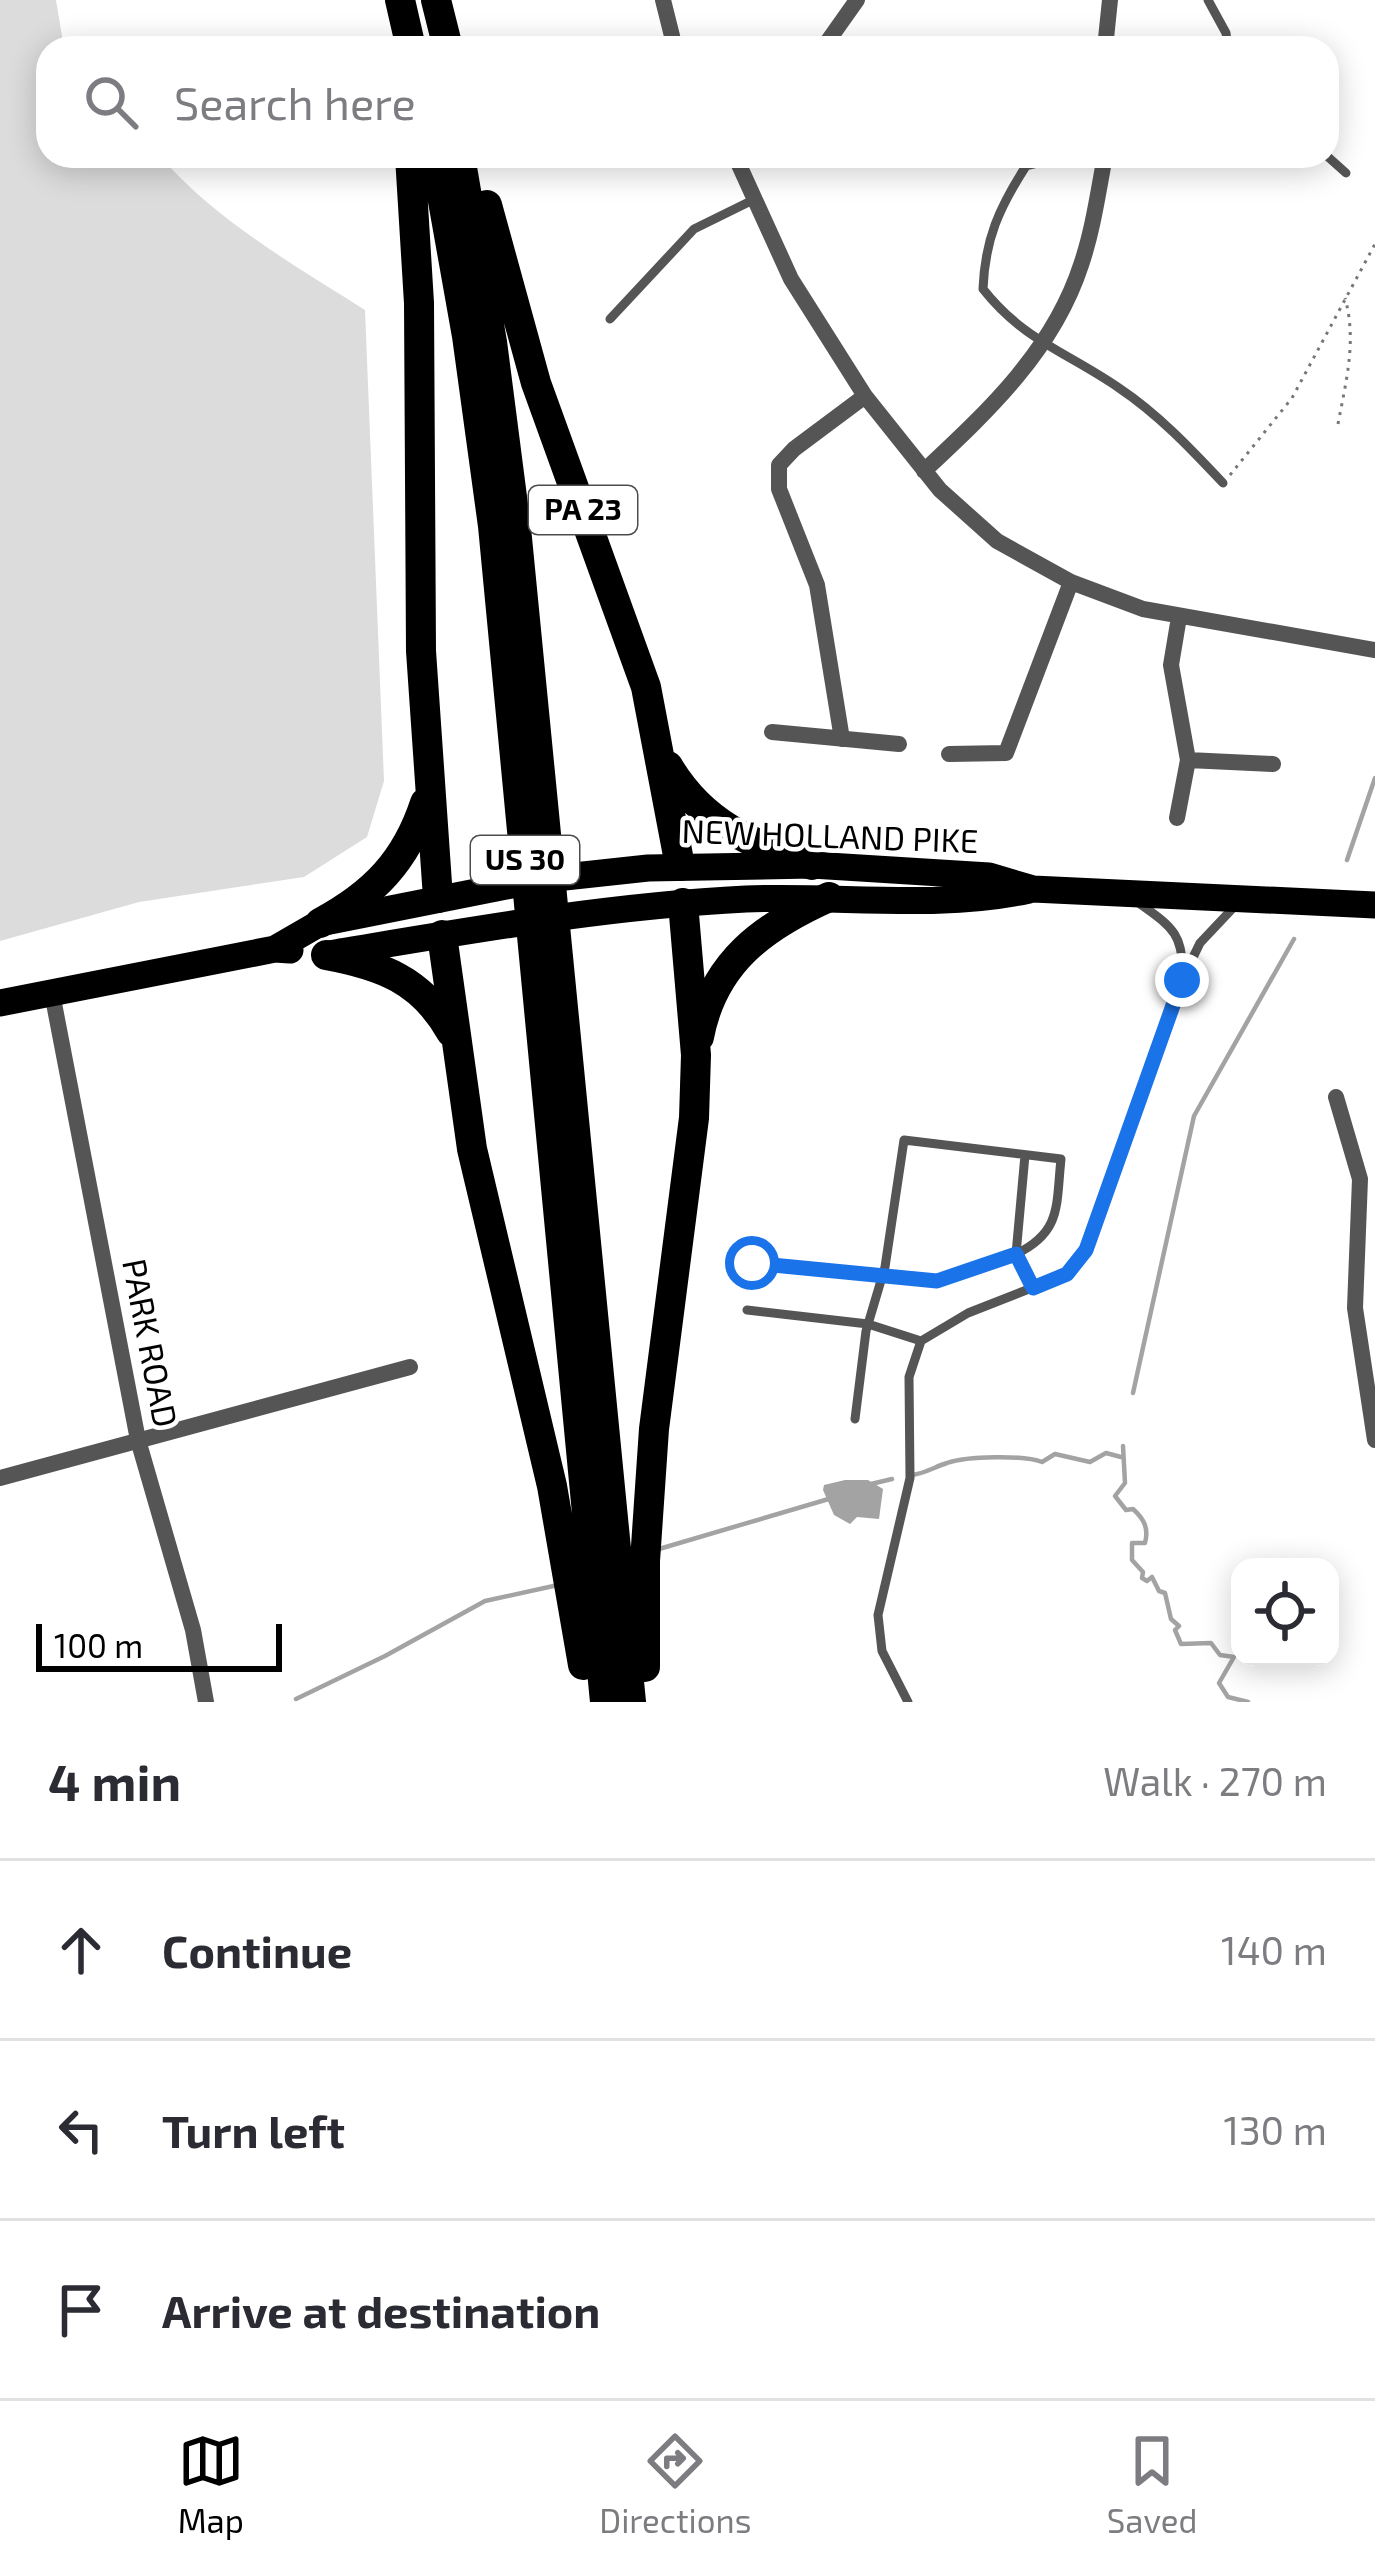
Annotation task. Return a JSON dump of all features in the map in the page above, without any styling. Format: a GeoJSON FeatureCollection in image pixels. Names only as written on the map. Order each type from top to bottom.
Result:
{"type":"FeatureCollection","features":[{"type":"Feature","properties":{"kind":"highway"},"geometry":{"type":"LineString","coordinates":[[397,0],[398,36]]}},
{"type":"Feature","properties":{"kind":"highway"},"geometry":{"type":"LineString","coordinates":[[397,0],[408,36]]}},
{"type":"Feature","properties":{"kind":"highway"},"geometry":{"type":"LineString","coordinates":[[434,0],[442,36]]}},
{"type":"Feature","properties":{"kind":"highway"},"geometry":{"type":"LineString","coordinates":[[411,168],[419,303],[418,567],[438,898]]}},
{"type":"Feature","properties":{"kind":"highway","name":"US 30"},"geometry":{"type":"LineString","coordinates":[[437,168],[467,336],[493,526],[606,1568],[631,1702]]}},
{"type":"Feature","properties":{"kind":"highway","name":"US 30"},"geometry":{"type":"LineString","coordinates":[[462,168],[492,342],[516,528],[606,1568],[605,1702]]}},
{"type":"Feature","properties":{"kind":"highway","name":"PA 23"},"geometry":{"type":"LineString","coordinates":[[478,168],[526,350],[631,639],[661,754],[680,866]]}},
{"type":"Feature","properties":{"kind":"highway"},"geometry":{"type":"LineString","coordinates":[[661,754],[686,794],[720,826],[746,841],[812,865]]}},
{"type":"Feature","properties":{"kind":"highway"},"geometry":{"type":"LineString","coordinates":[[320,923],[359,901],[392,870],[413,836],[429,792]]}},
{"type":"Feature","properties":{"kind":"highway"},"geometry":{"type":"LineString","coordinates":[[696,1055],[706,1010],[730,963],[764,931],[830,897]]}},
{"type":"Feature","properties":{"kind":"highway"},"geometry":{"type":"LineString","coordinates":[[588,1702],[606,1568],[659,1379],[692,1146],[696,1055],[683,903]]}},
{"type":"Feature","properties":{"kind":"highway"},"geometry":{"type":"LineString","coordinates":[[442,935],[472,1149],[552,1486],[606,1568],[645,1702]]}},
{"type":"Feature","properties":{"kind":"highway"},"geometry":{"type":"LineString","coordinates":[[326,955],[400,975],[429,1000],[457,1043]]}},
{"type":"Feature","properties":{"kind":"main road","name":"NEW HOLLAND PIKE"},"geometry":{"type":"LineString","coordinates":[[275,949],[320,923],[477,890],[596,872],[812,865],[989,876],[1033,890]]}},
{"type":"Feature","properties":{"kind":"main road","name":"PA 23"},"geometry":{"type":"LineString","coordinates":[[680,866],[683,903]]}},
{"type":"Feature","properties":{"kind":"main road","name":"NEW HOLLAND PIKE"},"geometry":{"type":"LineString","coordinates":[[0,1003],[275,949],[326,955],[600,910],[683,903],[830,897],[988,899],[1033,890],[1375,904]]}},
{"type":"Feature","properties":{"kind":"main road"},"geometry":{"type":"LineString","coordinates":[[438,898],[442,935]]}},
{"type":"Feature","properties":{"kind":"street"},"geometry":{"type":"LineString","coordinates":[[663,0],[671,36]]}},
{"type":"Feature","properties":{"kind":"street"},"geometry":{"type":"LineString","coordinates":[[832,36],[857,0]]}},
{"type":"Feature","properties":{"kind":"street"},"geometry":{"type":"LineString","coordinates":[[1106,36],[1110,0]]}},
{"type":"Feature","properties":{"kind":"street"},"geometry":{"type":"LineString","coordinates":[[742,168],[791,279],[865,396],[924,471],[997,541],[1108,598],[1179,617],[1375,650]]}},
{"type":"Feature","properties":{"kind":"street"},"geometry":{"type":"LineString","coordinates":[[924,471],[988,412],[1042,344],[1080,271],[1104,168]]}},
{"type":"Feature","properties":{"kind":"street"},"geometry":{"type":"LineString","coordinates":[[842,739],[817,585],[779,489],[779,465],[865,396]]}},
{"type":"Feature","properties":{"kind":"street"},"geometry":{"type":"LineString","coordinates":[[949,754],[1006,753],[1071,582]]}},
{"type":"Feature","properties":{"kind":"street"},"geometry":{"type":"LineString","coordinates":[[1177,818],[1188,760],[1171,665],[1179,617]]}},
{"type":"Feature","properties":{"kind":"street"},"geometry":{"type":"LineString","coordinates":[[772,732],[898,744]]}},
{"type":"Feature","properties":{"kind":"street"},"geometry":{"type":"LineString","coordinates":[[1188,760],[1273,764]]}},
{"type":"Feature","properties":{"kind":"street","name":"PARK ROAD"},"geometry":{"type":"LineString","coordinates":[[52,993],[138,1440],[194,1630],[206,1702]]}},
{"type":"Feature","properties":{"kind":"street"},"geometry":{"type":"LineString","coordinates":[[1336,1097],[1360,1179],[1354,1308],[1374,1431]]}},
{"type":"Feature","properties":{"kind":"street"},"geometry":{"type":"LineString","coordinates":[[0,1478],[410,1366]]}},
{"type":"Feature","properties":{"kind":"lane"},"geometry":{"type":"LineString","coordinates":[[1208,0],[1225,36]]}},
{"type":"Feature","properties":{"kind":"lane"},"geometry":{"type":"LineString","coordinates":[[1339,167],[1346,173]]}},
{"type":"Feature","properties":{"kind":"lane"},"geometry":{"type":"LineString","coordinates":[[1025,168],[984,251],[983,289],[1006,318],[1042,344],[1125,391],[1223,483]]}},
{"type":"Feature","properties":{"kind":"lane"},"geometry":{"type":"LineString","coordinates":[[610,320],[694,229],[757,198]]}},
{"type":"Feature","properties":{"kind":"lane"},"geometry":{"type":"LineString","coordinates":[[1126,894],[1178,937],[1184,952],[1182,980]]}},
{"type":"Feature","properties":{"kind":"lane"},"geometry":{"type":"LineString","coordinates":[[908,1702],[882,1651],[878,1615],[910,1478],[909,1377],[921,1341],[968,1313],[1067,1274],[1086,1250],[1182,980],[1215,922],[1244,898]]}},
{"type":"Feature","properties":{"kind":"lane"},"geometry":{"type":"LineString","coordinates":[[752,1263],[882,1278],[937,1281],[1038,1243],[1054,1223],[1061,1159],[904,1140],[882,1278],[868,1324],[855,1419]]}},
{"type":"Feature","properties":{"kind":"lane"},"geometry":{"type":"LineString","coordinates":[[1025,1155],[1016,1254],[1033,1288]]}},
{"type":"Feature","properties":{"kind":"lane"},"geometry":{"type":"LineString","coordinates":[[747,1310],[868,1324],[921,1341]]}},
{"type":"Feature","properties":{"kind":"path"},"geometry":{"type":"LineString","coordinates":[[1223,483],[1292,398],[1375,244]]}},
{"type":"Feature","properties":{"kind":"path"},"geometry":{"type":"LineString","coordinates":[[1338,424],[1352,353],[1345,296]]}},
{"type":"Feature","properties":{"kind":"shaded area"},"geometry":{"type":"Polygon","coordinates":[[[0,0],[56,0],[62,36],[36,36],[36,168],[171,168],[230,221],[365,310],[384,781],[367,837],[304,877],[139,902],[0,941],[0,0]]]}},
{"type":"Feature","properties":{"kind":"shaded area"},"geometry":{"type":"Polygon","coordinates":[[[868,1480],[883,1489],[879,1519],[857,1517],[850,1524],[834,1515],[824,1485],[868,1480]]]}},
{"type":"Feature","properties":{"kind":"waterway"},"geometry":{"type":"LineString","coordinates":[[1347,860],[1375,778]]}},
{"type":"Feature","properties":{"kind":"waterway"},"geometry":{"type":"LineString","coordinates":[[1133,1393],[1194,1116],[1294,939]]}},
{"type":"Feature","properties":{"kind":"waterway"},"geometry":{"type":"LineString","coordinates":[[1123,1446],[1125,1483],[1115,1496],[1126,1510],[1133,1509],[1140,1516],[1146,1533],[1145,1543],[1132,1543],[1132,1560],[1143,1572],[1142,1578],[1152,1577],[1165,1593],[1181,1644],[1211,1643],[1220,1655],[1234,1657],[1219,1683],[1228,1697],[1248,1702]]}},
{"type":"Feature","properties":{"kind":"waterway"},"geometry":{"type":"LineString","coordinates":[[912,1475],[968,1459],[1009,1457],[1042,1462],[1055,1454],[1090,1462],[1106,1453],[1121,1457]]}},
{"type":"Feature","properties":{"kind":"waterway"},"geometry":{"type":"LineString","coordinates":[[871,1484],[892,1479]]}},
{"type":"Feature","properties":{"kind":"waterway"},"geometry":{"type":"LineString","coordinates":[[659,1549],[832,1498]]}},
{"type":"Feature","properties":{"kind":"waterway"},"geometry":{"type":"LineString","coordinates":[[296,1699],[485,1601],[558,1585]]}},
{"type":"Feature","properties":{"kind":"route"},"geometry":{"type":"LineString","coordinates":[[752,1263],[937,1281],[1016,1254],[1033,1288],[1067,1274],[1086,1250],[1182,980]]}}]}
